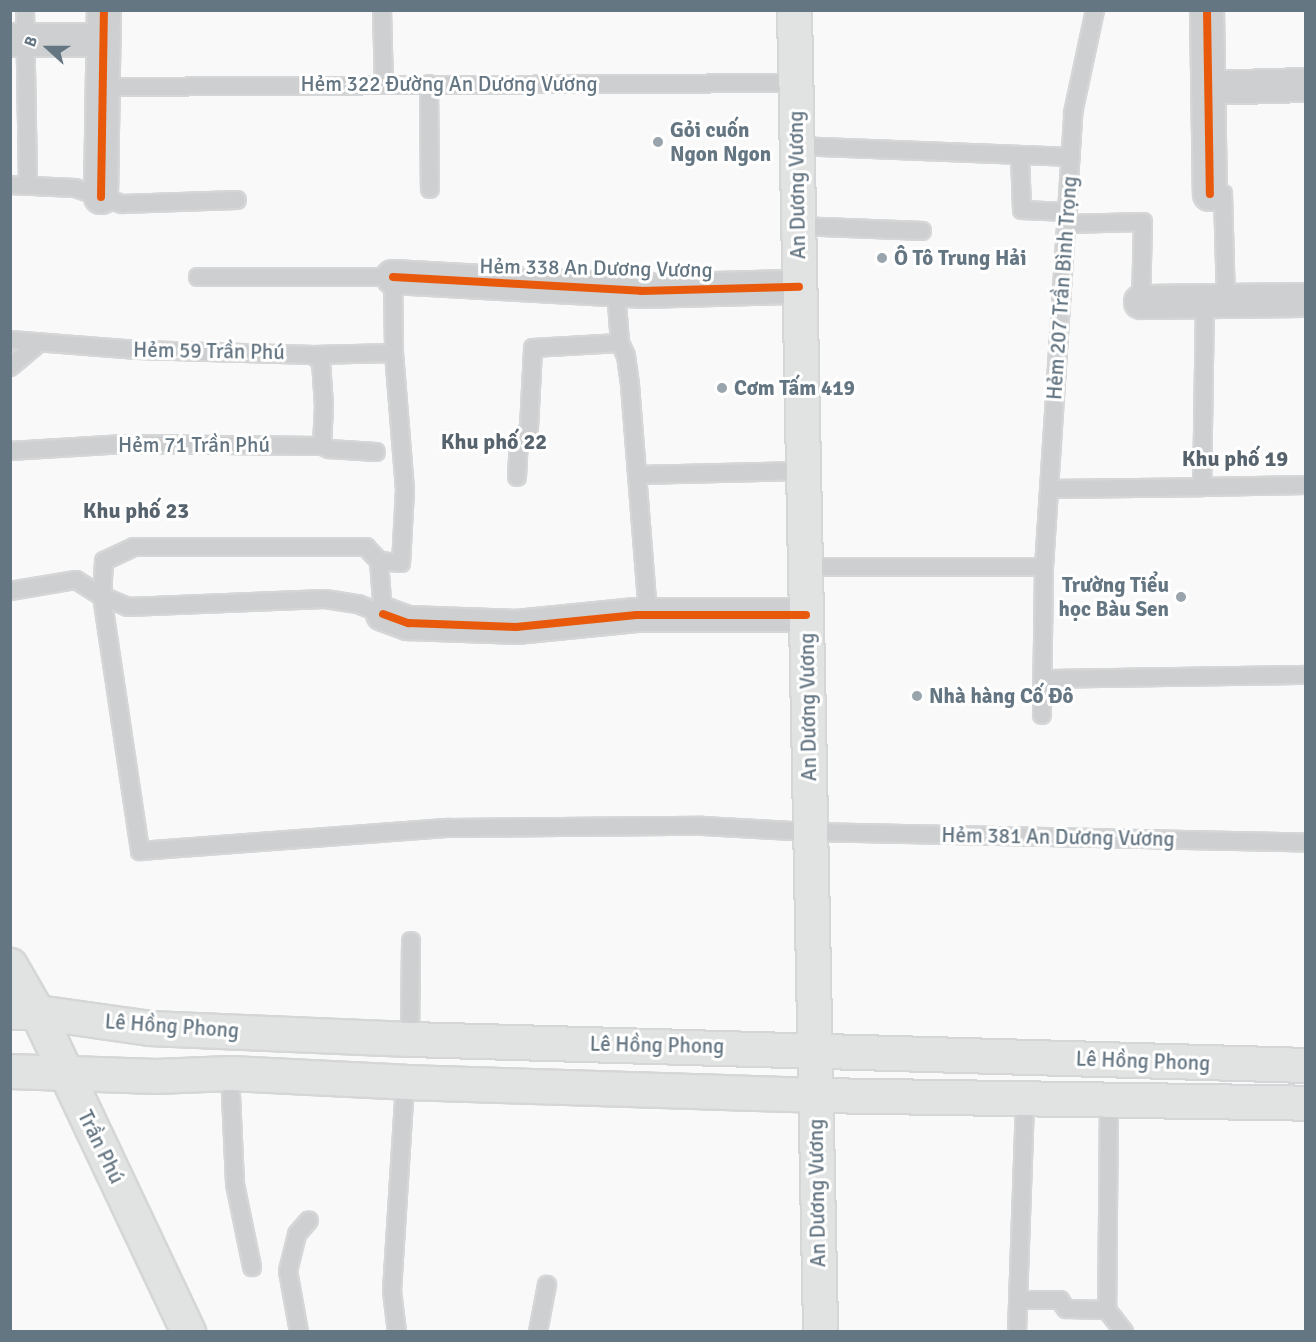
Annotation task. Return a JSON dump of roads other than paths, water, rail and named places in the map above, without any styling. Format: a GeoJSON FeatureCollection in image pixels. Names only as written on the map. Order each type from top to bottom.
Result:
{"type":"FeatureCollection","features":[{"type":"Feature","properties":{"kind":"main road","name":"An Dương Vương"},"geometry":{"type":"LineString","coordinates":[[794,10],[820,1332]]}},
{"type":"Feature","properties":{"kind":"main road","name":"Trần Phú"},"geometry":{"type":"LineString","coordinates":[[10,965],[24,1012],[63,1072],[188,1332]]}},
{"type":"Feature","properties":{"kind":"main road","name":"Lê Hồng Phong"},"geometry":{"type":"LineString","coordinates":[[24,1012],[149,1028],[410,1039],[1305,1065]]}},
{"type":"Feature","properties":{"kind":"main road","name":"Lê Hồng Phong"},"geometry":{"type":"LineString","coordinates":[[10,1071],[156,1076],[230,1073],[405,1083],[815,1095],[1305,1103]]}},
{"type":"Feature","properties":{"kind":"street"},"geometry":{"type":"LineString","coordinates":[[1207,10],[1210,194]]}},
{"type":"Feature","properties":{"kind":"street"},"geometry":{"type":"LineString","coordinates":[[20,30],[104,25],[101,197]]}},
{"type":"Feature","properties":{"kind":"street"},"geometry":{"type":"LineString","coordinates":[[1208,88],[1305,85]]}},
{"type":"Feature","properties":{"kind":"street","name":"Hẻm 338 An Dương Vương"},"geometry":{"type":"LineString","coordinates":[[393,277],[616,290],[799,287]]}},
{"type":"Feature","properties":{"kind":"street"},"geometry":{"type":"LineString","coordinates":[[1141,303],[1305,300]]}},
{"type":"Feature","properties":{"kind":"street"},"geometry":{"type":"LineString","coordinates":[[384,614],[408,623],[516,627],[648,615],[806,615]]}},
{"type":"Feature","properties":{"kind":"lane"},"geometry":{"type":"LineString","coordinates":[[382,10],[384,84]]}},
{"type":"Feature","properties":{"kind":"lane","name":"Hẻm 207 Trần Bình Trọng"},"geometry":{"type":"LineString","coordinates":[[1042,715],[1044,567],[1073,112],[1095,10]]}},
{"type":"Feature","properties":{"kind":"lane"},"geometry":{"type":"LineString","coordinates":[[20,30],[28,186]]}},
{"type":"Feature","properties":{"kind":"lane","name":"Hẻm 322 Đường An Dương Vương"},"geometry":{"type":"LineString","coordinates":[[103,87],[795,83]]}},
{"type":"Feature","properties":{"kind":"lane"},"geometry":{"type":"LineString","coordinates":[[429,84],[430,189]]}},
{"type":"Feature","properties":{"kind":"lane"},"geometry":{"type":"LineString","coordinates":[[797,146],[1071,157]]}},
{"type":"Feature","properties":{"kind":"lane"},"geometry":{"type":"LineString","coordinates":[[1020,155],[1022,210],[1068,218],[1143,222],[1141,303]]}},
{"type":"Feature","properties":{"kind":"lane"},"geometry":{"type":"LineString","coordinates":[[10,185],[75,188],[122,204],[237,200]]}},
{"type":"Feature","properties":{"kind":"lane"},"geometry":{"type":"LineString","coordinates":[[1202,487],[1223,194],[1210,194]]}},
{"type":"Feature","properties":{"kind":"lane"},"geometry":{"type":"LineString","coordinates":[[798,226],[922,231]]}},
{"type":"Feature","properties":{"kind":"lane"},"geometry":{"type":"LineString","coordinates":[[198,277],[393,277],[394,353],[405,490],[401,563],[379,561]]}},
{"type":"Feature","properties":{"kind":"lane"},"geometry":{"type":"LineString","coordinates":[[616,290],[620,343],[626,356],[630,385],[648,615]]}},
{"type":"Feature","properties":{"kind":"lane","name":"Hẻm 59 Trần Phú"},"geometry":{"type":"LineString","coordinates":[[10,340],[37,344],[314,355],[321,362],[324,406],[322,446]]}},
{"type":"Feature","properties":{"kind":"lane"},"geometry":{"type":"LineString","coordinates":[[517,477],[519,444],[529,428],[534,348],[620,343]]}},
{"type":"Feature","properties":{"kind":"lane"},"geometry":{"type":"LineString","coordinates":[[10,367],[37,344]]}},
{"type":"Feature","properties":{"kind":"lane"},"geometry":{"type":"LineString","coordinates":[[314,355],[394,353]]}},
{"type":"Feature","properties":{"kind":"lane","name":"Hẻm 71 Trần Phú"},"geometry":{"type":"LineString","coordinates":[[10,451],[125,444],[322,446],[329,449],[376,452]]}},
{"type":"Feature","properties":{"kind":"lane"},"geometry":{"type":"LineString","coordinates":[[637,475],[803,471]]}},
{"type":"Feature","properties":{"kind":"lane"},"geometry":{"type":"LineString","coordinates":[[1049,489],[1305,485]]}},
{"type":"Feature","properties":{"kind":"lane"},"geometry":{"type":"LineString","coordinates":[[10,591],[76,580],[102,596],[128,607],[325,599],[358,604],[384,614],[379,561],[366,547],[134,547],[104,561],[102,596]]}},
{"type":"Feature","properties":{"kind":"lane"},"geometry":{"type":"LineString","coordinates":[[805,567],[1044,567]]}},
{"type":"Feature","properties":{"kind":"lane","name":"Hẻm 381 An Dương Vương"},"geometry":{"type":"LineString","coordinates":[[102,596],[140,851],[449,828],[703,826],[810,832],[1305,842]]}},
{"type":"Feature","properties":{"kind":"lane"},"geometry":{"type":"LineString","coordinates":[[1043,680],[1305,675]]}},
{"type":"Feature","properties":{"kind":"lane"},"geometry":{"type":"LineString","coordinates":[[410,1039],[411,941]]}},
{"type":"Feature","properties":{"kind":"lane"},"geometry":{"type":"LineString","coordinates":[[230,1073],[235,1184],[252,1267]]}},
{"type":"Feature","properties":{"kind":"lane"},"geometry":{"type":"LineString","coordinates":[[397,1332],[392,1291],[405,1083]]}},
{"type":"Feature","properties":{"kind":"lane"},"geometry":{"type":"LineString","coordinates":[[1017,1332],[1025,1099]]}},
{"type":"Feature","properties":{"kind":"lane"},"geometry":{"type":"LineString","coordinates":[[1109,1100],[1107,1310],[1124,1332]]}},
{"type":"Feature","properties":{"kind":"lane"},"geometry":{"type":"LineString","coordinates":[[299,1332],[288,1271],[297,1234],[309,1220]]}},
{"type":"Feature","properties":{"kind":"lane"},"geometry":{"type":"LineString","coordinates":[[538,1332],[547,1285]]}},
{"type":"Feature","properties":{"kind":"lane"},"geometry":{"type":"LineString","coordinates":[[1018,1300],[1060,1300],[1066,1310],[1107,1310]]}},
{"type":"Feature","properties":{"kind":"place","name":"Gỏi cuốn Ngon Ngon"},"geometry":{"type":"Point","coordinates":[658,142]}},
{"type":"Feature","properties":{"kind":"place","name":"Ô Tô Trung Hải"},"geometry":{"type":"Point","coordinates":[882,258]}},
{"type":"Feature","properties":{"kind":"place","name":"Cơm Tấm 419"},"geometry":{"type":"Point","coordinates":[722,388]}},
{"type":"Feature","properties":{"kind":"place","name":"Trường Tiểu học Bàu Sen"},"geometry":{"type":"Point","coordinates":[1181,597]}},
{"type":"Feature","properties":{"kind":"place","name":"Nhà hàng Cố Đô"},"geometry":{"type":"Point","coordinates":[917,696]}},
{"type":"Feature","properties":{"kind":"district","name":"Khu phố 22"},"geometry":{"type":"Point","coordinates":[494,442]}},
{"type":"Feature","properties":{"kind":"district","name":"Khu phố 19"},"geometry":{"type":"Point","coordinates":[1235,459]}},
{"type":"Feature","properties":{"kind":"district","name":"Khu phố 23"},"geometry":{"type":"Point","coordinates":[136,511]}}]}
